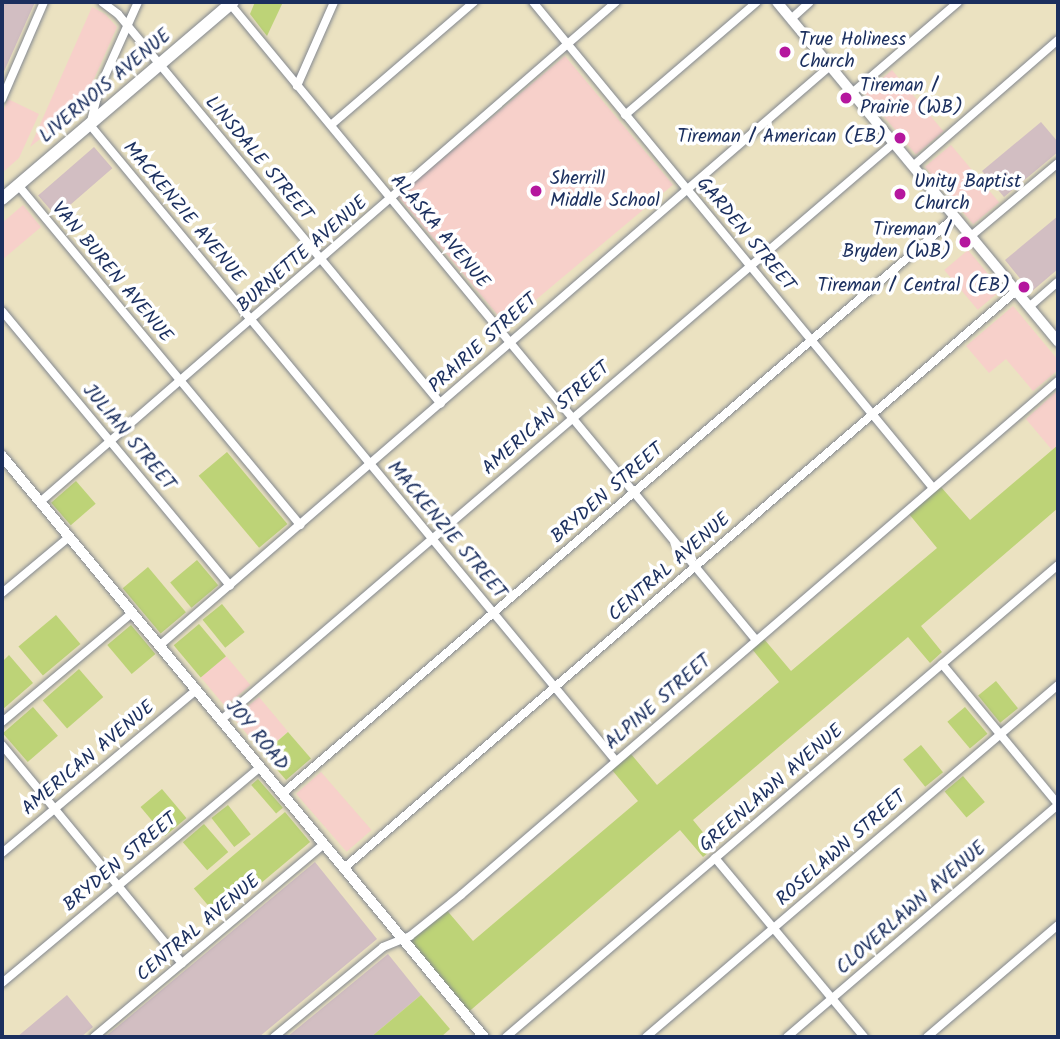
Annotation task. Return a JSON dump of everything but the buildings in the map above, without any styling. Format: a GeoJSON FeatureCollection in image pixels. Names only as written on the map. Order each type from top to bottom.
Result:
{"type":"FeatureCollection","features":[{"type":"Feature","properties":{"kind":"main road","name":"LIVERNOIS AVENUE"},"geometry":{"type":"LineString","coordinates":[[2,199],[232,4]]}},
{"type":"Feature","properties":{"kind":"street"},"geometry":{"type":"LineString","coordinates":[[2,99],[44,2]]}},
{"type":"Feature","properties":{"kind":"street","name":"LINSDALE STREET"},"geometry":{"type":"LineString","coordinates":[[102,2],[127,25],[441,404]]}},
{"type":"Feature","properties":{"kind":"street"},"geometry":{"type":"LineString","coordinates":[[90,125],[99,89],[138,2]]}},
{"type":"Feature","properties":{"kind":"street"},"geometry":{"type":"LineString","coordinates":[[298,86],[334,2]]}},
{"type":"Feature","properties":{"kind":"street"},"geometry":{"type":"LineString","coordinates":[[331,125],[474,2]]}},
{"type":"Feature","properties":{"kind":"street","name":"GARDEN STREET"},"geometry":{"type":"LineString","coordinates":[[533,2],[933,488]]}},
{"type":"Feature","properties":{"kind":"street","name":"BURNETTE AVENUE"},"geometry":{"type":"LineString","coordinates":[[40,502],[322,260],[616,2]]}},
{"type":"Feature","properties":{"kind":"street"},"geometry":{"type":"LineString","coordinates":[[625,115],[757,2]]}},
{"type":"Feature","properties":{"kind":"street"},"geometry":{"type":"LineString","coordinates":[[777,2],[1058,342]]}},
{"type":"Feature","properties":{"kind":"street"},"geometry":{"type":"LineString","coordinates":[[791,19],[810,2]]}},
{"type":"Feature","properties":{"kind":"street"},"geometry":{"type":"LineString","coordinates":[[852,93],[958,2]]}},
{"type":"Feature","properties":{"kind":"street","name":"ALASKA AVENUE"},"geometry":{"type":"LineString","coordinates":[[232,4],[757,640]]}},
{"type":"Feature","properties":{"kind":"street"},"geometry":{"type":"LineString","coordinates":[[912,166],[1058,40]]}},
{"type":"Feature","properties":{"kind":"street","name":"PRAIRIE STREET"},"geometry":{"type":"LineString","coordinates":[[159,646],[830,66]]}},
{"type":"Feature","properties":{"kind":"street","name":"MACKENZIE AVENUE"},"geometry":{"type":"LineString","coordinates":[[90,125],[252,320]]}},
{"type":"Feature","properties":{"kind":"street","name":"AMERICAN STREET"},"geometry":{"type":"LineString","coordinates":[[221,720],[894,143]]}},
{"type":"Feature","properties":{"kind":"street"},"geometry":{"type":"LineString","coordinates":[[971,236],[1058,163]]}},
{"type":"Feature","properties":{"kind":"street","name":"VAN BUREN AVENUE"},"geometry":{"type":"LineString","coordinates":[[18,185],[300,525]]}},
{"type":"Feature","properties":{"kind":"street","name":"BRYDEN STREET"},"geometry":{"type":"LineString","coordinates":[[282,794],[955,217]]}},
{"type":"Feature","properties":{"kind":"street"},"geometry":{"type":"LineString","coordinates":[[1029,307],[1058,282]]}},
{"type":"Feature","properties":{"kind":"street","name":"CENTRAL AVENUE"},"geometry":{"type":"LineString","coordinates":[[344,868],[1016,291]]}},
{"type":"Feature","properties":{"kind":"street","name":"JULIAN STREET"},"geometry":{"type":"LineString","coordinates":[[2,311],[230,586]]}},
{"type":"Feature","properties":{"kind":"street","name":"MACKENZIE STREET"},"geometry":{"type":"LineString","coordinates":[[252,320],[616,761]]}},
{"type":"Feature","properties":{"kind":"street","name":"ALPINE STREET"},"geometry":{"type":"LineString","coordinates":[[274,1037],[383,947],[402,938],[461,895],[1058,381]]}},
{"type":"Feature","properties":{"kind":"street","name":"JOY ROAD"},"geometry":{"type":"LineString","coordinates":[[3,459],[484,1037]]}},
{"type":"Feature","properties":{"kind":"street"},"geometry":{"type":"LineString","coordinates":[[2,593],[69,537]]}},
{"type":"Feature","properties":{"kind":"street","name":"GREENLAWN AVENUE"},"geometry":{"type":"LineString","coordinates":[[506,1037],[1058,565]]}},
{"type":"Feature","properties":{"kind":"street"},"geometry":{"type":"LineString","coordinates":[[2,722],[132,613]]}},
{"type":"Feature","properties":{"kind":"street"},"geometry":{"type":"LineString","coordinates":[[942,664],[1058,805]]}},
{"type":"Feature","properties":{"kind":"street","name":"ROSELAWN STREET"},"geometry":{"type":"LineString","coordinates":[[646,1037],[1058,685]]}},
{"type":"Feature","properties":{"kind":"street","name":"AMERICAN AVENUE"},"geometry":{"type":"LineString","coordinates":[[2,853],[196,690]]}},
{"type":"Feature","properties":{"kind":"street"},"geometry":{"type":"LineString","coordinates":[[2,745],[182,963]]}},
{"type":"Feature","properties":{"kind":"street","name":"BRYDEN STREET"},"geometry":{"type":"LineString","coordinates":[[2,983],[260,767]]}},
{"type":"Feature","properties":{"kind":"street","name":"CLOVERLAWN AVENUE"},"geometry":{"type":"LineString","coordinates":[[787,1037],[1058,805]]}},
{"type":"Feature","properties":{"kind":"street","name":"CENTRAL AVENUE"},"geometry":{"type":"LineString","coordinates":[[94,1037],[324,844]]}},
{"type":"Feature","properties":{"kind":"street"},"geometry":{"type":"LineString","coordinates":[[715,858],[864,1037]]}},
{"type":"Feature","properties":{"kind":"street"},"geometry":{"type":"LineString","coordinates":[[927,1037],[1058,925]]}},
{"type":"Feature","properties":{"kind":"shaded area"},"geometry":{"type":"Polygon","coordinates":[[[2,2],[35,2],[2,76],[2,2]]]}},
{"type":"Feature","properties":{"kind":"shaded area"},"geometry":{"type":"Polygon","coordinates":[[[92,7],[105,14],[117,27],[82,106],[30,147],[92,7]]]}},
{"type":"Feature","properties":{"kind":"shaded area","name":"Sherrill Middle School"},"geometry":{"type":"Polygon","coordinates":[[[565,56],[673,185],[506,325],[398,196],[565,56]]]}},
{"type":"Feature","properties":{"kind":"shaded area"},"geometry":{"type":"Polygon","coordinates":[[[892,70],[943,131],[916,154],[864,93],[892,70]]]}},
{"type":"Feature","properties":{"kind":"shaded area"},"geometry":{"type":"Polygon","coordinates":[[[8,99],[39,114],[19,158],[2,173],[2,114],[8,99]]]}},
{"type":"Feature","properties":{"kind":"shaded area"},"geometry":{"type":"Polygon","coordinates":[[[1041,122],[1058,142],[1058,152],[1004,197],[982,171],[1041,122]]]}},
{"type":"Feature","properties":{"kind":"shaded area"},"geometry":{"type":"Polygon","coordinates":[[[951,145],[999,202],[973,224],[925,167],[951,145]]]}},
{"type":"Feature","properties":{"kind":"shaded area"},"geometry":{"type":"Polygon","coordinates":[[[94,147],[112,168],[57,217],[38,196],[94,147]]]}},
{"type":"Feature","properties":{"kind":"shaded area"},"geometry":{"type":"Polygon","coordinates":[[[23,205],[41,227],[2,260],[2,223],[23,205]]]}},
{"type":"Feature","properties":{"kind":"shaded area"},"geometry":{"type":"Polygon","coordinates":[[[1058,216],[1058,269],[1031,292],[1005,260],[1058,216]]]}},
{"type":"Feature","properties":{"kind":"shaded area"},"geometry":{"type":"Polygon","coordinates":[[[968,250],[1001,290],[978,310],[944,270],[968,250]]]}},
{"type":"Feature","properties":{"kind":"shaded area"},"geometry":{"type":"Polygon","coordinates":[[[1013,306],[1058,360],[1058,370],[1033,391],[1006,359],[989,373],[966,346],[1013,306]]]}},
{"type":"Feature","properties":{"kind":"shaded area"},"geometry":{"type":"Polygon","coordinates":[[[1058,390],[1058,445],[1052,450],[1026,419],[1058,390]]]}},
{"type":"Feature","properties":{"kind":"shaded area"},"geometry":{"type":"Polygon","coordinates":[[[226,656],[250,685],[225,706],[201,677],[226,656]]]}},
{"type":"Feature","properties":{"kind":"shaded area"},"geometry":{"type":"Polygon","coordinates":[[[259,697],[288,731],[263,753],[234,718],[259,697]]]}},
{"type":"Feature","properties":{"kind":"shaded area"},"geometry":{"type":"Polygon","coordinates":[[[321,772],[372,830],[347,852],[296,794],[321,772]]]}},
{"type":"Feature","properties":{"kind":"shaded area"},"geometry":{"type":"Polygon","coordinates":[[[315,862],[377,939],[259,1037],[105,1037],[315,862]]]}},
{"type":"Feature","properties":{"kind":"shaded area"},"geometry":{"type":"Polygon","coordinates":[[[388,954],[421,995],[371,1037],[287,1037],[388,954]]]}},
{"type":"Feature","properties":{"kind":"shaded area"},"geometry":{"type":"Polygon","coordinates":[[[67,995],[93,1027],[81,1037],[17,1037],[67,995]]]}},
{"type":"Feature","properties":{"kind":"green space"},"geometry":{"type":"Polygon","coordinates":[[[255,2],[283,2],[267,36],[250,14],[255,2]]]}},
{"type":"Feature","properties":{"kind":"green space"},"geometry":{"type":"Polygon","coordinates":[[[1058,445],[1058,508],[921,626],[942,652],[930,663],[908,637],[693,820],[715,847],[703,857],[680,830],[465,1015],[405,941],[444,907],[473,941],[638,801],[612,770],[631,754],[657,785],[779,682],[752,649],[764,639],[791,671],[937,548],[909,514],[941,487],[970,520],[1058,445]]]}},
{"type":"Feature","properties":{"kind":"green space"},"geometry":{"type":"Polygon","coordinates":[[[227,452],[287,524],[259,548],[199,476],[227,452]]]}},
{"type":"Feature","properties":{"kind":"green space"},"geometry":{"type":"Polygon","coordinates":[[[76,481],[96,504],[71,525],[51,503],[76,481]]]}},
{"type":"Feature","properties":{"kind":"green space"},"geometry":{"type":"Polygon","coordinates":[[[197,560],[218,585],[191,608],[170,582],[197,560]]]}},
{"type":"Feature","properties":{"kind":"green space"},"geometry":{"type":"Polygon","coordinates":[[[148,567],[186,612],[161,633],[123,588],[148,567]]]}},
{"type":"Feature","properties":{"kind":"green space"},"geometry":{"type":"Polygon","coordinates":[[[222,604],[245,632],[225,648],[203,620],[222,604]]]}},
{"type":"Feature","properties":{"kind":"green space"},"geometry":{"type":"Polygon","coordinates":[[[56,615],[80,644],[43,676],[18,646],[56,615]]]}},
{"type":"Feature","properties":{"kind":"green space"},"geometry":{"type":"Polygon","coordinates":[[[199,624],[226,656],[201,677],[174,645],[199,624]]]}},
{"type":"Feature","properties":{"kind":"green space"},"geometry":{"type":"Polygon","coordinates":[[[131,625],[155,654],[132,674],[107,645],[131,625]]]}},
{"type":"Feature","properties":{"kind":"green space"},"geometry":{"type":"Polygon","coordinates":[[[9,655],[33,683],[2,710],[2,662],[9,655]]]}},
{"type":"Feature","properties":{"kind":"green space"},"geometry":{"type":"Polygon","coordinates":[[[79,669],[103,697],[67,728],[43,700],[79,669]]]}},
{"type":"Feature","properties":{"kind":"green space"},"geometry":{"type":"Polygon","coordinates":[[[996,681],[1018,708],[1000,723],[978,695],[996,681]]]}},
{"type":"Feature","properties":{"kind":"green space"},"geometry":{"type":"Polygon","coordinates":[[[33,707],[58,736],[28,762],[3,733],[33,707]]]}},
{"type":"Feature","properties":{"kind":"green space"},"geometry":{"type":"Polygon","coordinates":[[[965,707],[987,734],[970,749],[947,722],[965,707]]]}},
{"type":"Feature","properties":{"kind":"green space"},"geometry":{"type":"Polygon","coordinates":[[[288,732],[311,758],[286,780],[263,754],[288,732]]]}},
{"type":"Feature","properties":{"kind":"green space"},"geometry":{"type":"Polygon","coordinates":[[[921,745],[943,772],[925,787],[903,759],[921,745]]]}},
{"type":"Feature","properties":{"kind":"green space"},"geometry":{"type":"Polygon","coordinates":[[[963,776],[985,802],[966,817],[945,791],[963,776]]]}},
{"type":"Feature","properties":{"kind":"green space"},"geometry":{"type":"Polygon","coordinates":[[[258,779],[283,808],[276,814],[251,785],[258,779]]]}},
{"type":"Feature","properties":{"kind":"green space"},"geometry":{"type":"Polygon","coordinates":[[[162,789],[186,818],[165,836],[141,807],[162,789]]]}},
{"type":"Feature","properties":{"kind":"green space"},"geometry":{"type":"Polygon","coordinates":[[[228,805],[251,834],[234,847],[211,818],[228,805]]]}},
{"type":"Feature","properties":{"kind":"green space"},"geometry":{"type":"Polygon","coordinates":[[[285,812],[310,842],[219,918],[194,888],[285,812]]]}},
{"type":"Feature","properties":{"kind":"green space"},"geometry":{"type":"Polygon","coordinates":[[[204,824],[228,852],[207,870],[183,842],[204,824]]]}},
{"type":"Feature","properties":{"kind":"green space"},"geometry":{"type":"Polygon","coordinates":[[[421,995],[450,1029],[441,1037],[371,1037],[421,995]]]}},
{"type":"Feature","properties":{"kind":"place","name":"True Holiness Church"},"geometry":{"type":"Point","coordinates":[785,52]}},
{"type":"Feature","properties":{"kind":"place","name":"Tireman / Prairie (WB)"},"geometry":{"type":"Point","coordinates":[846,98]}},
{"type":"Feature","properties":{"kind":"place","name":"Tireman / American (EB)"},"geometry":{"type":"Point","coordinates":[900,138]}},
{"type":"Feature","properties":{"kind":"place","name":"Sherrill Middle School"},"geometry":{"type":"Point","coordinates":[536,191]}},
{"type":"Feature","properties":{"kind":"place","name":"Unity Baptist Church"},"geometry":{"type":"Point","coordinates":[900,194]}},
{"type":"Feature","properties":{"kind":"place","name":"Tireman / Bryden (WB)"},"geometry":{"type":"Point","coordinates":[965,242]}},
{"type":"Feature","properties":{"kind":"place","name":"Tireman / Central (EB)"},"geometry":{"type":"Point","coordinates":[1024,287]}}]}
